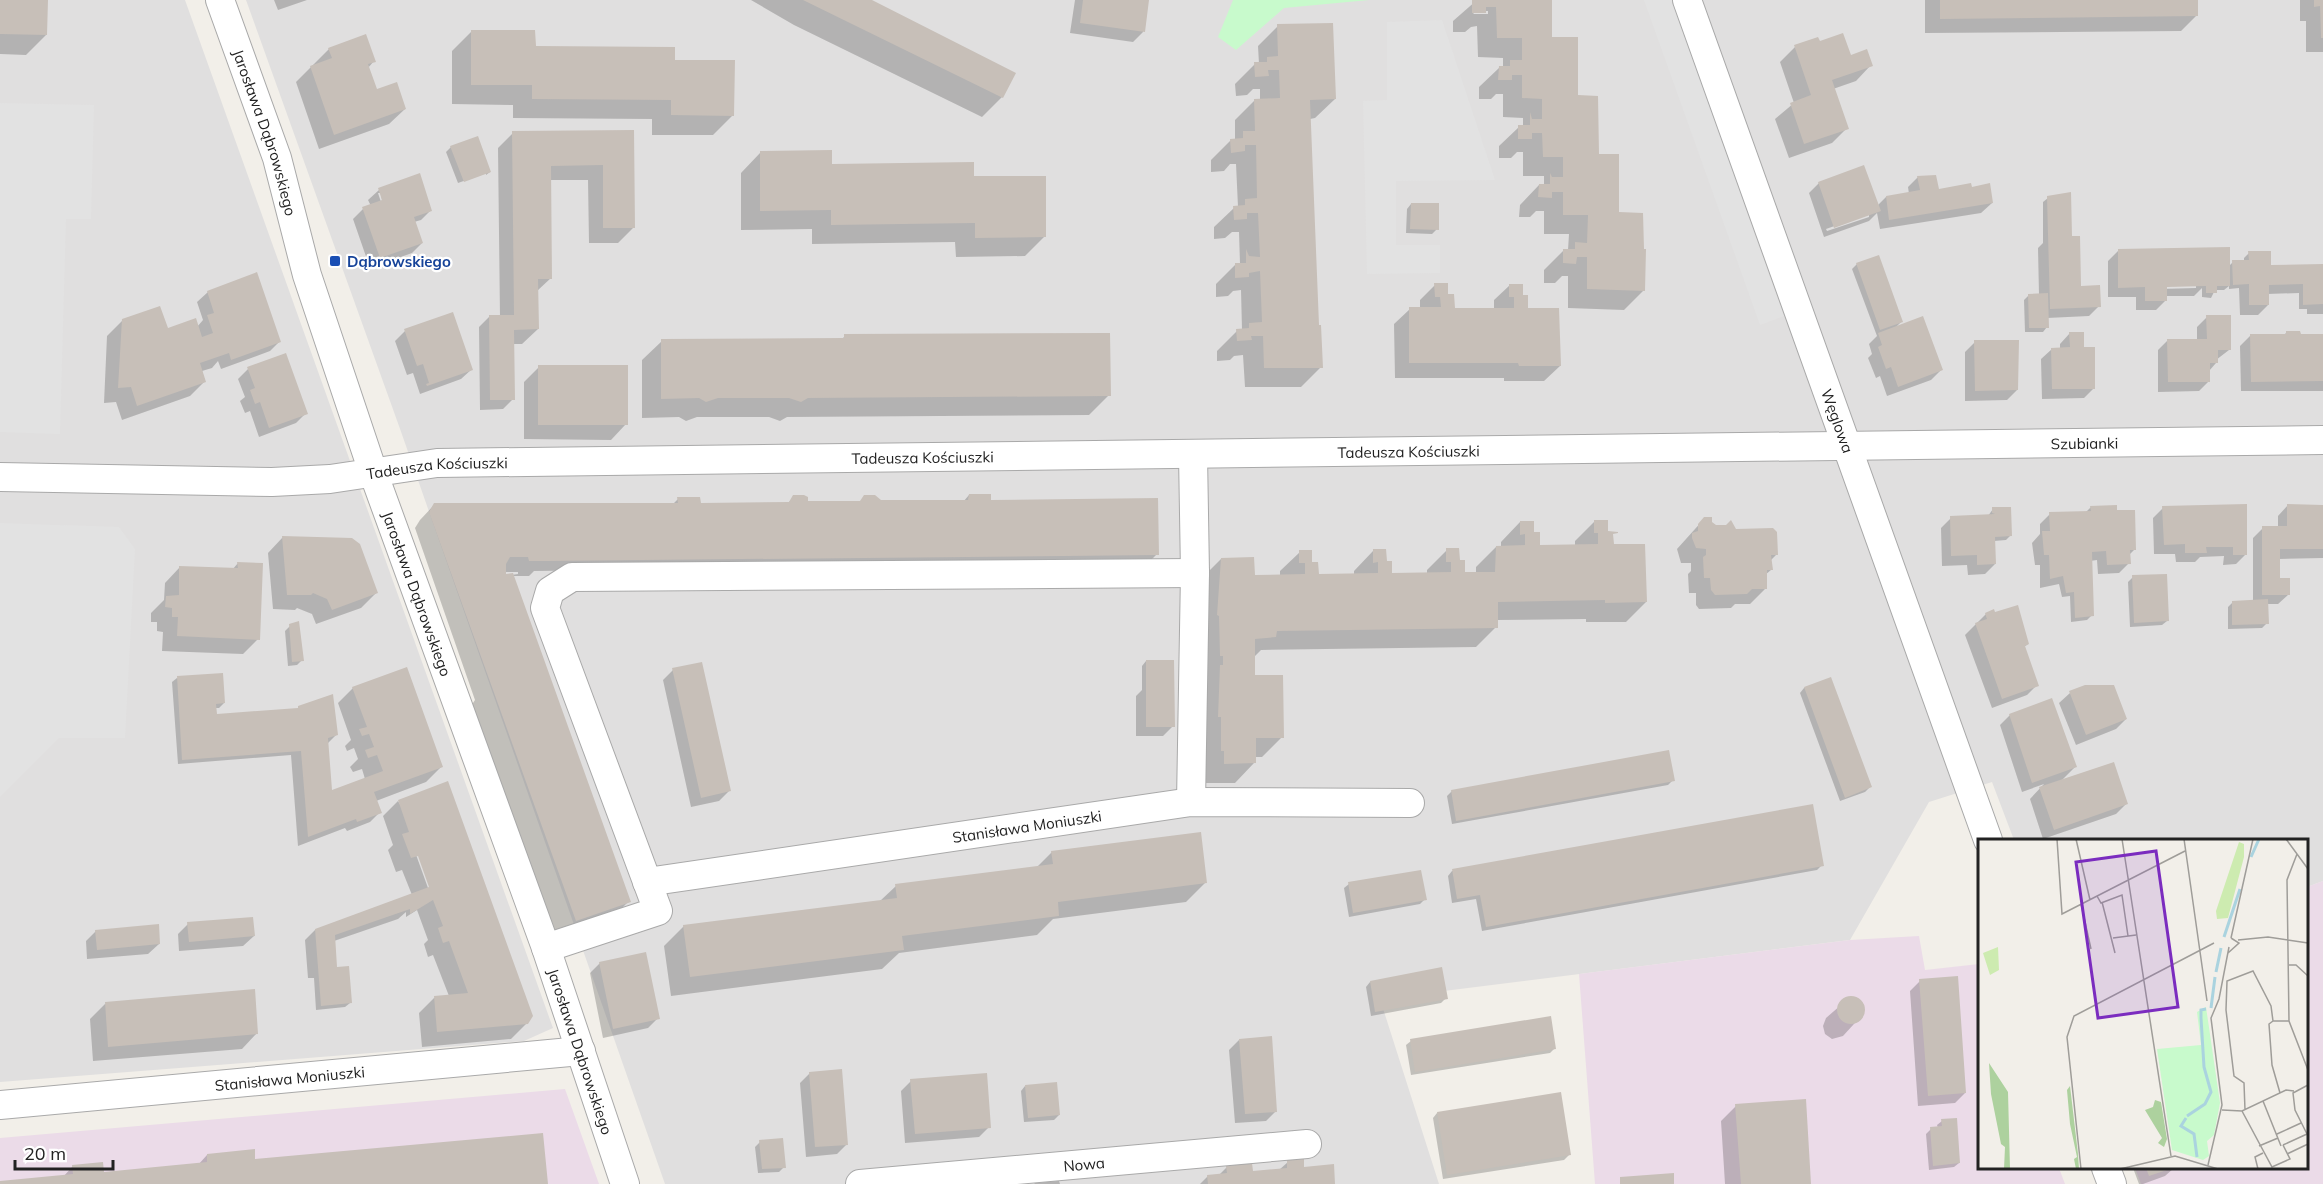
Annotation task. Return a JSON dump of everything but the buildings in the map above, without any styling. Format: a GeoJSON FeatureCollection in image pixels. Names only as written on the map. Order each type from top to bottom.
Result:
{"type":"FeatureCollection","features":[{"type":"Feature","properties":{"kind":"street","name":"Jarosława Dąbrowskiego"},"geometry":{"type":"LineString","coordinates":[[220,0],[277,158],[307,275],[373,472],[546,948],[625,1184]]}},
{"type":"Feature","properties":{"kind":"street","name":"Węglowa"},"geometry":{"type":"LineString","coordinates":[[1687,0],[1988,839]]}},
{"type":"Feature","properties":{"kind":"street","name":"Szubianki"},"geometry":{"type":"LineString","coordinates":[[1846,445],[2323,440]]}},
{"type":"Feature","properties":{"kind":"street","name":"Tadeusza Kościuszki"},"geometry":{"type":"LineString","coordinates":[[0,477],[272,482],[330,478],[437,463],[1846,445]]}},
{"type":"Feature","properties":{"kind":"street"},"geometry":{"type":"LineString","coordinates":[[1191,802],[1195,573],[1192,454]]}},
{"type":"Feature","properties":{"kind":"street"},"geometry":{"type":"LineString","coordinates":[[546,948],[657,911],[545,608],[550,591],[572,577],[1195,573]]}},
{"type":"Feature","properties":{"kind":"street","name":"Stanisława Moniuszki"},"geometry":{"type":"LineString","coordinates":[[647,882],[1191,802],[1410,802]]}},
{"type":"Feature","properties":{"kind":"street","name":"Stanisława Moniuszki"},"geometry":{"type":"LineString","coordinates":[[0,1105],[581,1051]]}},
{"type":"Feature","properties":{"kind":"street","name":"Nowa"},"geometry":{"type":"LineString","coordinates":[[860,1184],[1307,1144]]}},
{"type":"Feature","properties":{"kind":"street"},"geometry":{"type":"LineString","coordinates":[[2107,1169],[2112,1184]]}},
{"type":"Feature","properties":{"kind":"shaded area"},"geometry":{"type":"Polygon","coordinates":[[[0,0],[185,0],[553,1028],[524,1041],[0,1082],[0,0]]]}},
{"type":"Feature","properties":{"kind":"shaded area"},"geometry":{"type":"Polygon","coordinates":[[[246,0],[2323,0],[2323,881],[2308,887],[2308,839],[2014,839],[1992,782],[1929,802],[1850,940],[1380,999],[1439,1184],[665,1184],[399,426],[246,0]]]}},
{"type":"Feature","properties":{"kind":"shaded area"},"geometry":{"type":"Polygon","coordinates":[[[1644,0],[1672,0],[1784,316],[1760,325],[1644,0]]]}},
{"type":"Feature","properties":{"kind":"shaded area"},"geometry":{"type":"Polygon","coordinates":[[[1442,20],[1495,180],[1396,181],[1396,245],[1440,245],[1440,273],[1367,274],[1363,101],[1387,100],[1387,22],[1442,20]]]}},
{"type":"Feature","properties":{"kind":"shaded area"},"geometry":{"type":"Polygon","coordinates":[[[0,103],[94,105],[91,219],[66,219],[60,434],[0,432],[0,103]]]}},
{"type":"Feature","properties":{"kind":"shaded area"},"geometry":{"type":"Polygon","coordinates":[[[0,523],[119,527],[135,549],[125,738],[59,738],[0,797],[0,523]]]}},
{"type":"Feature","properties":{"kind":"shaded area"},"geometry":{"type":"Polygon","coordinates":[[[2323,881],[2323,1184],[2141,1184],[2135,1169],[2308,1169],[2308,887],[2323,881]]]}},
{"type":"Feature","properties":{"kind":"shaded area"},"geometry":{"type":"Polygon","coordinates":[[[1919,936],[1925,970],[1978,964],[1978,1169],[2059,1169],[2065,1184],[1595,1184],[1579,974],[1850,940],[1919,936]]]}},
{"type":"Feature","properties":{"kind":"shaded area"},"geometry":{"type":"Polygon","coordinates":[[[565,1089],[599,1184],[0,1184],[0,1138],[565,1089]]]}},
{"type":"Feature","properties":{"kind":"green space"},"geometry":{"type":"Polygon","coordinates":[[[1233,0],[1369,0],[1284,8],[1236,50],[1218,37],[1233,0]]]}},
{"type":"Feature","properties":{"kind":"place","name":"Dąbrowskiego"},"geometry":{"type":"Point","coordinates":[335,261]}}]}
